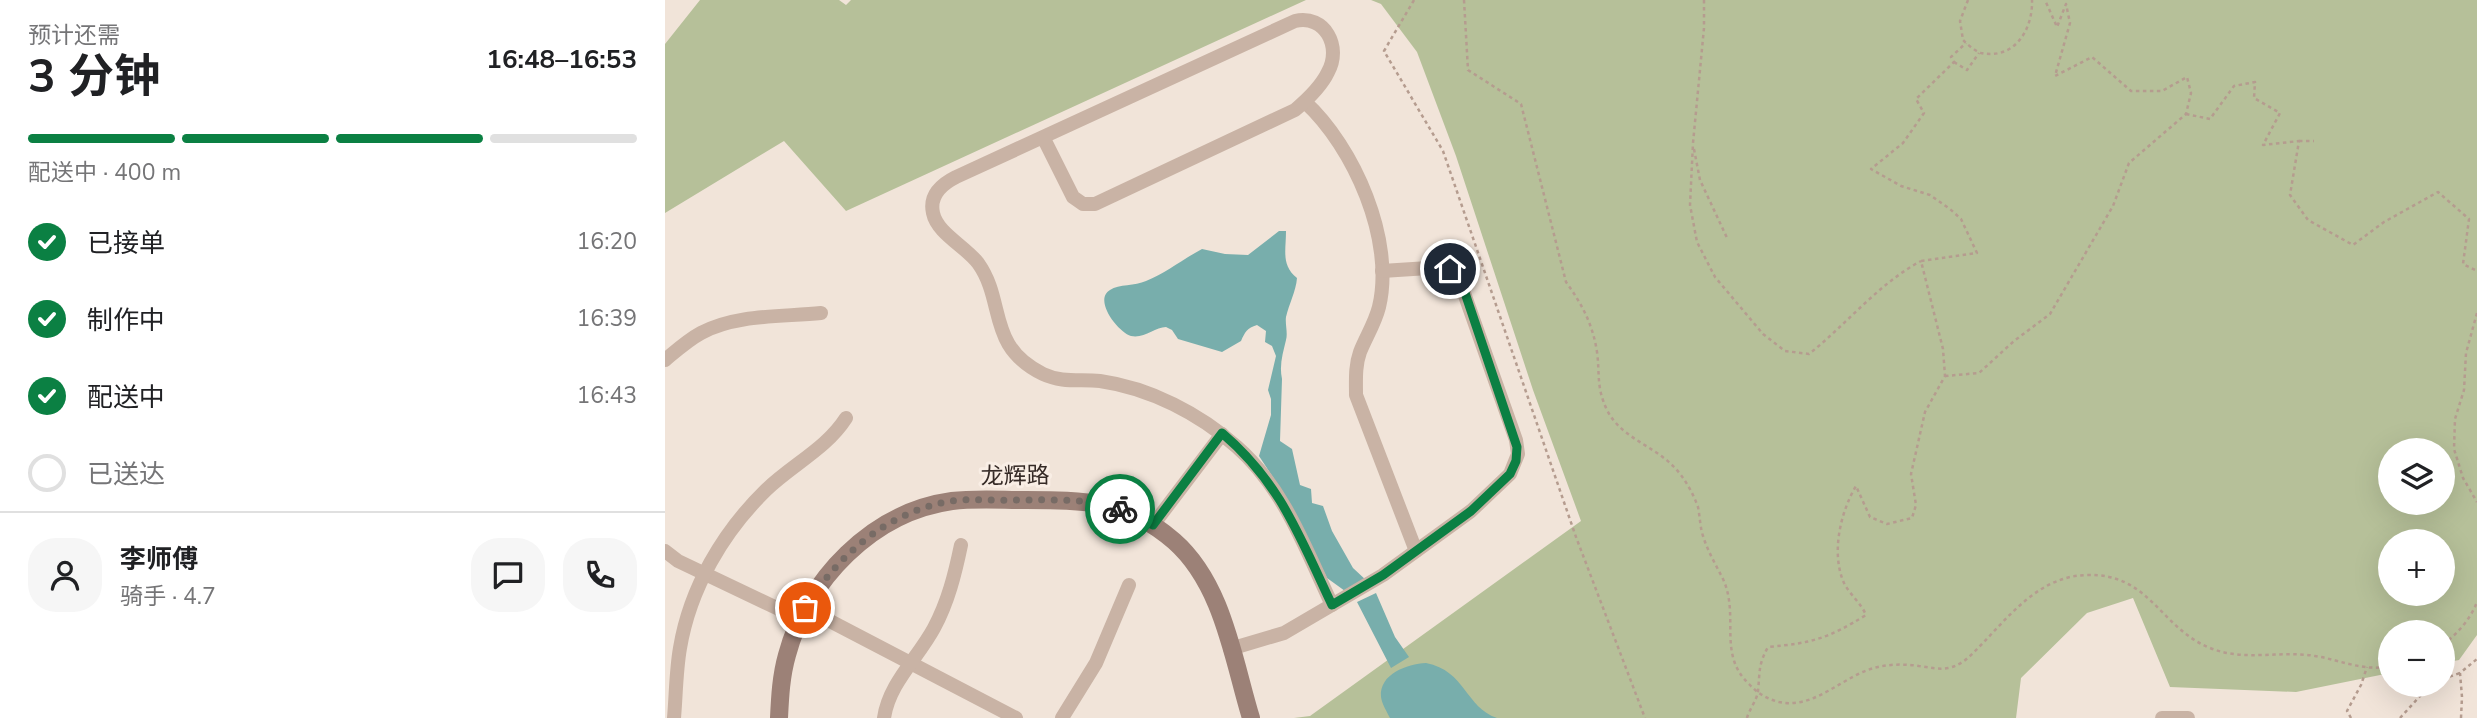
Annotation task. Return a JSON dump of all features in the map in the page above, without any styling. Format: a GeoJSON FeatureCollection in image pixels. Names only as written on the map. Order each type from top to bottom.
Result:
{"type":"FeatureCollection","features":[{"type":"Feature","properties":{"kind":"street"},"geometry":{"type":"LineString","coordinates":[[1043,137],[1073,197],[1083,204],[1095,204],[1284,116],[1305,102],[1329,71],[1333,51],[1331,41],[1321,25],[1304,19],[1295,21],[1043,137],[943,184],[934,196],[932,211],[937,225],[966,249],[980,266],[989,287],[999,325],[1009,345],[1024,362],[1043,374],[1065,381],[1098,381],[1131,388],[1183,410],[1222,433],[1240,449],[1272,485],[1285,506],[1332,605]]}},
{"type":"Feature","properties":{"kind":"street"},"geometry":{"type":"LineString","coordinates":[[1305,102],[1333,132],[1356,173],[1376,230],[1382,271],[1379,310],[1360,353],[1355,374],[1356,395],[1416,551]]}},
{"type":"Feature","properties":{"kind":"street"},"geometry":{"type":"LineString","coordinates":[[1230,649],[1284,633],[1383,575],[1471,511],[1510,474],[1516,461],[1517,447],[1458,276],[1444,267],[1382,271]]}},
{"type":"Feature","properties":{"kind":"street"},"geometry":{"type":"LineString","coordinates":[[665,360],[689,341],[715,326],[745,320],[821,313]]}},
{"type":"Feature","properties":{"kind":"street"},"geometry":{"type":"LineString","coordinates":[[674,718],[679,649],[689,610],[705,573],[732,529],[748,510],[784,474],[821,448],[846,418]]}},
{"type":"Feature","properties":{"kind":"street"},"geometry":{"type":"LineString","coordinates":[[1153,525],[1222,433]]}},
{"type":"Feature","properties":{"kind":"street","name":"龙辉路"},"geometry":{"type":"LineString","coordinates":[[779,718],[786,657],[802,614],[837,564],[856,546],[902,517],[926,507],[952,501],[1078,500],[1117,508],[1153,525],[1193,561],[1219,608],[1251,718]]}},
{"type":"Feature","properties":{"kind":"street"},"geometry":{"type":"LineString","coordinates":[[884,718],[895,684],[929,637],[943,608],[961,545]]}},
{"type":"Feature","properties":{"kind":"street"},"geometry":{"type":"LineString","coordinates":[[665,551],[678,561],[911,664],[1016,718]]}},
{"type":"Feature","properties":{"kind":"street"},"geometry":{"type":"LineString","coordinates":[[1062,718],[1096,663],[1129,585]]}},
{"type":"Feature","properties":{"kind":"street"},"geometry":{"type":"LineString","coordinates":[[2162,718],[2188,718]]}},
{"type":"Feature","properties":{"kind":"path"},"geometry":{"type":"LineString","coordinates":[[1414,0],[1384,51],[1443,151],[1576,537],[1645,718]]}},
{"type":"Feature","properties":{"kind":"path"},"geometry":{"type":"LineString","coordinates":[[1464,0],[1468,71],[1521,104],[1566,282],[1582,304],[1592,329],[1598,355],[1598,382],[1608,411],[1627,435],[1674,466],[1688,485],[1698,508],[1701,533],[1729,594],[1730,654],[1740,676],[1758,693],[1780,702],[1804,702],[1851,677],[1877,667],[1905,664],[1946,668],[1959,665],[1970,658],[2021,604],[2040,589],[2063,578],[2087,575],[2112,577],[2134,586],[2154,601],[2169,620],[2188,636],[2210,648],[2233,654],[2258,656],[2282,652],[2317,656],[2350,666],[2378,667]]}},
{"type":"Feature","properties":{"kind":"path"},"geometry":{"type":"LineString","coordinates":[[1704,0],[1690,205],[1697,242],[1715,277],[1738,306],[1763,334],[1785,351],[1809,354],[1837,332],[1900,272],[1921,261],[1977,253],[1961,219],[1949,209],[1930,195],[1901,186],[1871,169],[1903,143],[1924,113],[1916,99],[1954,62]]}},
{"type":"Feature","properties":{"kind":"path"},"geometry":{"type":"LineString","coordinates":[[1968,0],[1960,21],[1963,40],[1979,53],[1999,54],[2012,48],[2031,22],[2032,0]]}},
{"type":"Feature","properties":{"kind":"path"},"geometry":{"type":"LineString","coordinates":[[1945,376],[1979,373],[2014,341],[2050,314],[2113,206],[2129,163],[2186,114],[2191,93],[2187,77],[2162,91],[2131,92],[2092,57],[2055,76],[2070,23],[2066,4],[2057,27],[2045,0]]}},
{"type":"Feature","properties":{"kind":"path"},"geometry":{"type":"LineString","coordinates":[[1966,43],[1951,57],[1954,62],[1967,70],[1979,53]]}},
{"type":"Feature","properties":{"kind":"path"},"geometry":{"type":"LineString","coordinates":[[2186,114],[2210,119],[2234,86],[2255,82],[2254,99],[2280,113],[2263,145],[2314,141]]}},
{"type":"Feature","properties":{"kind":"path"},"geometry":{"type":"LineString","coordinates":[[2299,141],[2290,195],[2308,220],[2353,245],[2384,222],[2438,192],[2469,219],[2463,264],[2477,271]]}},
{"type":"Feature","properties":{"kind":"path"},"geometry":{"type":"LineString","coordinates":[[1693,143],[1700,180],[1728,240]]}},
{"type":"Feature","properties":{"kind":"path"},"geometry":{"type":"LineString","coordinates":[[1747,718],[1758,693],[1757,677],[1768,647],[1808,643],[1834,635],[1866,615],[1845,584],[1837,558],[1846,502],[1856,486],[1870,517],[1887,524],[1912,518],[1916,505],[1911,474],[1924,412],[1945,376],[1943,349],[1921,261]]}},
{"type":"Feature","properties":{"kind":"path"},"geometry":{"type":"LineString","coordinates":[[2477,313],[2466,354],[2464,390],[2455,419],[2454,449],[2463,478],[2477,502]]}},
{"type":"Feature","properties":{"kind":"path"},"geometry":{"type":"LineString","coordinates":[[2455,634],[2473,612],[2477,602]]}},
{"type":"Feature","properties":{"kind":"path"},"geometry":{"type":"LineString","coordinates":[[2455,675],[2477,659]]}},
{"type":"Feature","properties":{"kind":"path"},"geometry":{"type":"LineString","coordinates":[[2351,718],[2347,710],[2361,685],[2367,667]]}},
{"type":"Feature","properties":{"kind":"path"},"geometry":{"type":"LineString","coordinates":[[2460,673],[2461,718]]}},
{"type":"Feature","properties":{"kind":"path"},"geometry":{"type":"LineString","coordinates":[[2400,718],[2419,697]]}},
{"type":"Feature","properties":{"kind":"green space"},"geometry":{"type":"Polygon","coordinates":[[[700,0],[839,0],[846,5],[851,0],[1306,0],[846,211],[784,141],[665,213],[665,44],[700,0]]]}},
{"type":"Feature","properties":{"kind":"green space"},"geometry":{"type":"Polygon","coordinates":[[[1371,0],[2477,0],[2477,635],[2459,660],[2455,661],[2455,620],[2378,620],[2378,675],[2296,692],[2170,687],[2133,598],[2087,613],[2021,678],[2016,718],[1294,718],[1310,716],[1581,521],[1533,390],[1456,156],[1417,52],[1381,4],[1371,0]]]}},
{"type":"Feature","properties":{"kind":"water"},"geometry":{"type":"Polygon","coordinates":[[[1279,231],[1286,231],[1286,263],[1297,278],[1286,317],[1287,337],[1281,364],[1280,441],[1292,449],[1300,485],[1311,489],[1312,503],[1323,506],[1332,531],[1353,568],[1367,581],[1345,591],[1327,578],[1284,494],[1259,456],[1271,415],[1268,390],[1276,356],[1272,346],[1265,342],[1266,331],[1254,326],[1241,341],[1222,352],[1178,339],[1172,330],[1166,327],[1140,336],[1131,336],[1114,322],[1104,301],[1110,290],[1142,283],[1202,249],[1248,255],[1279,231]]]}},
{"type":"Feature","properties":{"kind":"water"},"geometry":{"type":"Polygon","coordinates":[[[1376,593],[1395,637],[1409,657],[1391,668],[1357,602],[1376,593]]]}},
{"type":"Feature","properties":{"kind":"water"},"geometry":{"type":"Polygon","coordinates":[[[1426,663],[1449,673],[1478,706],[1497,718],[1390,718],[1381,697],[1385,682],[1389,676],[1403,668],[1426,663]]]}},
{"type":"Feature","properties":{"kind":"way so far"},"geometry":{"type":"LineString","coordinates":[[805,608],[837,564],[856,546],[878,530],[926,507],[952,501],[1078,500],[1120,509]]}},
{"type":"Feature","properties":{"kind":"route"},"geometry":{"type":"LineString","coordinates":[[1120,509],[1153,525],[1222,433],[1257,466],[1272,485],[1285,506],[1332,605],[1383,575],[1471,511],[1510,474],[1518,454],[1516,440],[1461,281],[1450,269]]}}]}
